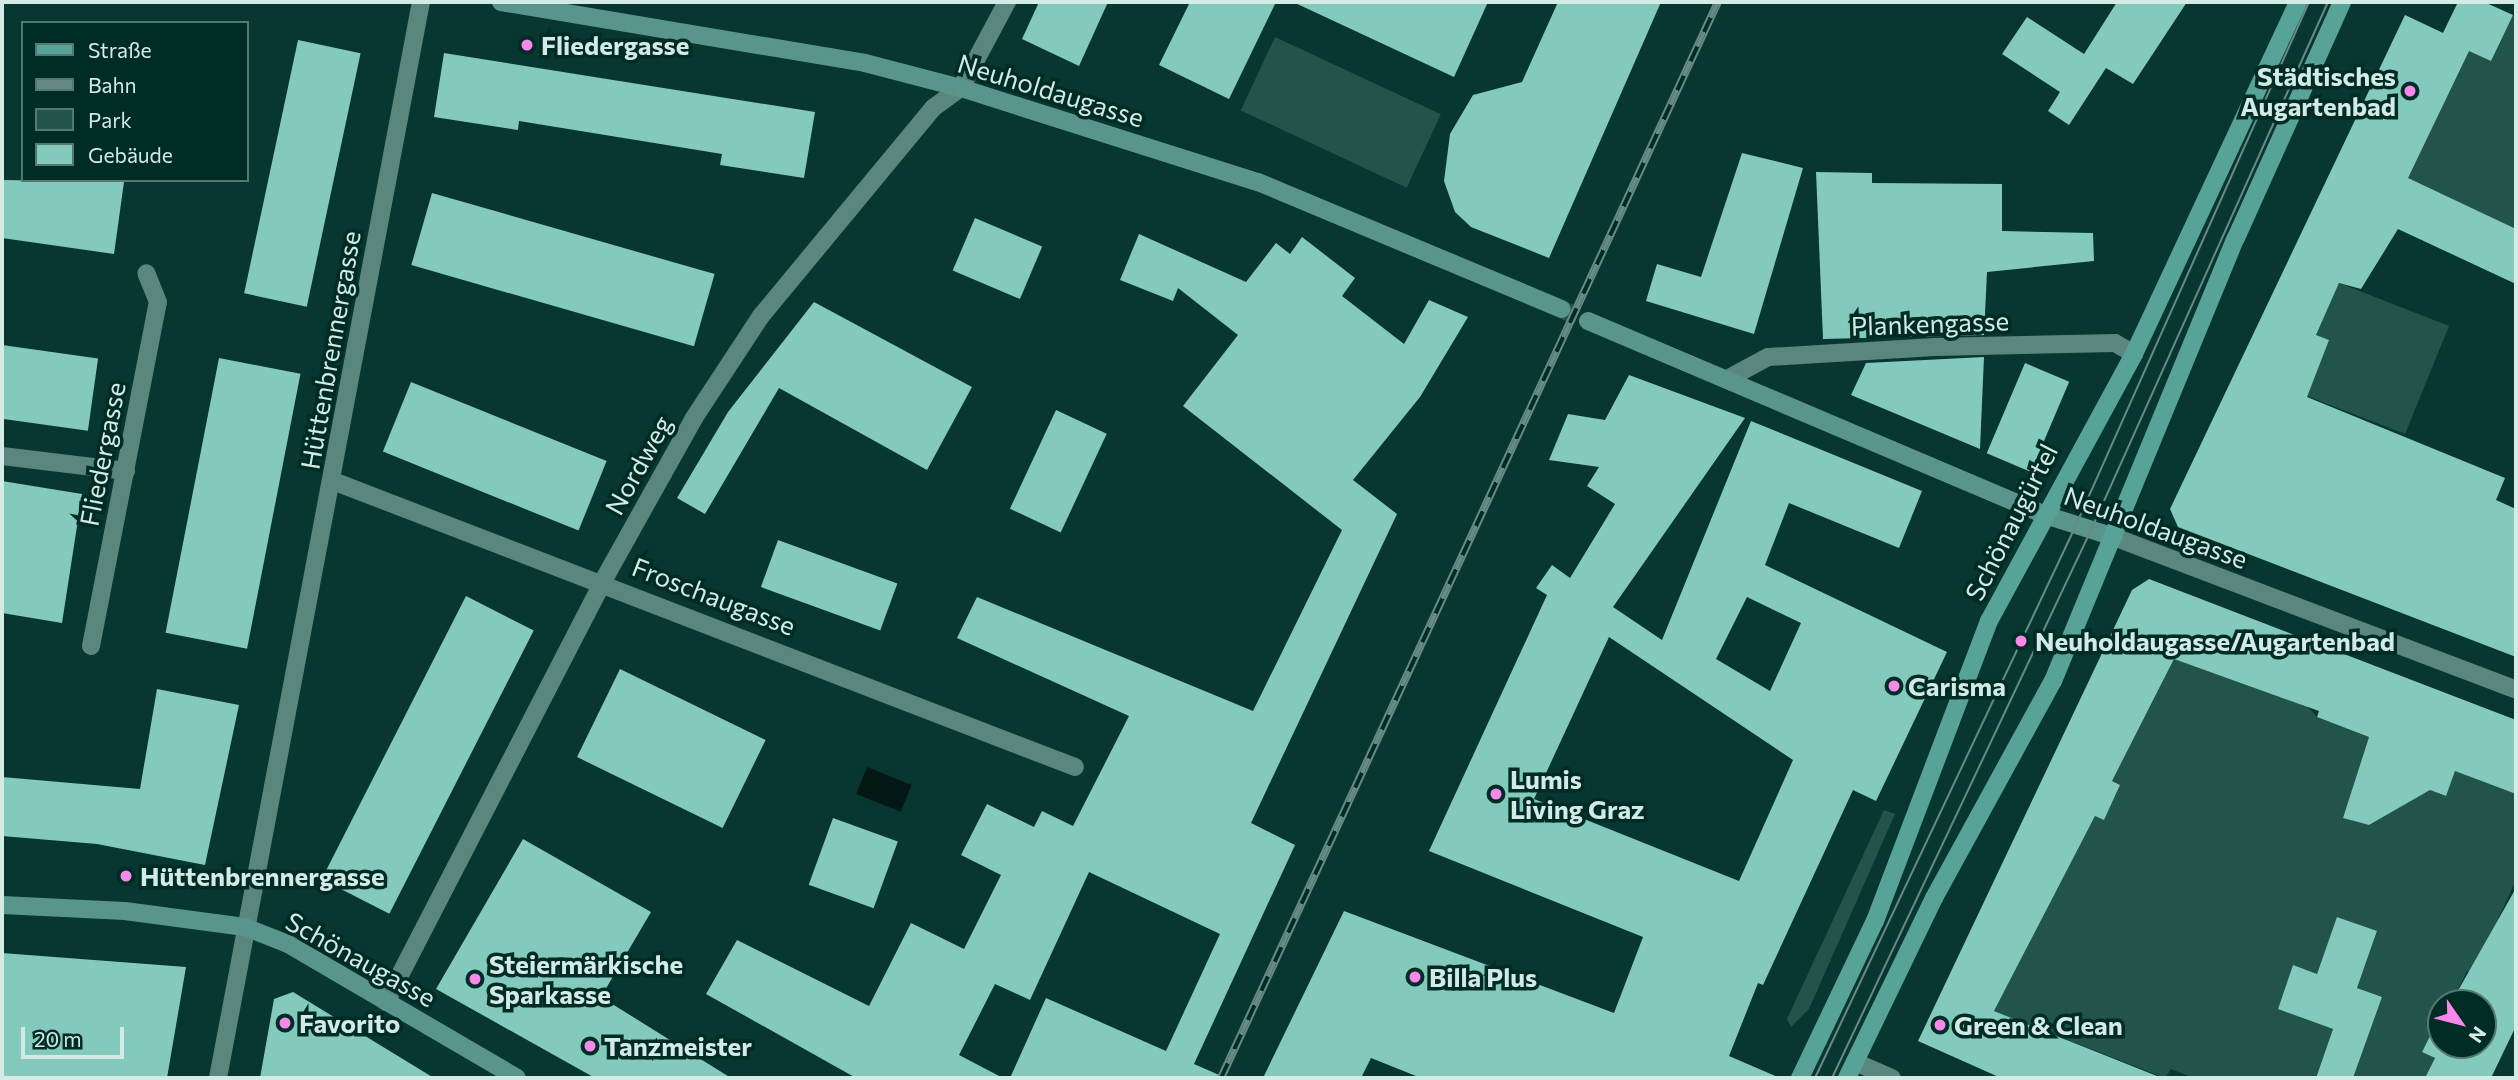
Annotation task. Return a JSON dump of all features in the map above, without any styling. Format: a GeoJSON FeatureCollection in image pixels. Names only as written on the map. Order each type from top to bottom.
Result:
{"type":"FeatureCollection","features":[{"type":"Feature","properties":{"kind":"main road","name":"Schönaugürtel"},"geometry":{"type":"LineString","coordinates":[[1800,1078],[1875,921],[1951,709],[2042,514],[2134,354],[2298,2]]}},
{"type":"Feature","properties":{"kind":"main road"},"geometry":{"type":"LineString","coordinates":[[1847,1078],[1934,898],[2053,681],[2236,238],[2342,2]]}},
{"type":"Feature","properties":{"kind":"street","name":"Hüttenbrennergasse"},"geometry":{"type":"LineString","coordinates":[[218,1078],[333,481],[421,2]]}},
{"type":"Feature","properties":{"kind":"street","name":"Neuholdaugasse"},"geometry":{"type":"LineString","coordinates":[[501,2],[865,63],[961,88],[1258,182],[1561,309]]}},
{"type":"Feature","properties":{"kind":"street","name":"Nordweg"},"geometry":{"type":"LineString","coordinates":[[386,1002],[603,581],[761,316],[933,108],[961,88],[1007,2]]}},
{"type":"Feature","properties":{"kind":"street","name":"Fliedergasse"},"geometry":{"type":"LineString","coordinates":[[91,646],[158,302],[146,273]]}},
{"type":"Feature","properties":{"kind":"street","name":"Neuholdaugasse"},"geometry":{"type":"LineString","coordinates":[[1588,321],[1731,377],[2042,514],[2114,537],[2516,690]]}},
{"type":"Feature","properties":{"kind":"street","name":"Plankengasse"},"geometry":{"type":"LineString","coordinates":[[1731,377],[1768,357],[1922,348],[2115,343],[2134,354]]}},
{"type":"Feature","properties":{"kind":"street"},"geometry":{"type":"LineString","coordinates":[[2,456],[126,471]]}},
{"type":"Feature","properties":{"kind":"street","name":"Froschaugasse"},"geometry":{"type":"LineString","coordinates":[[333,481],[603,581],[1075,767]]}},
{"type":"Feature","properties":{"kind":"street","name":"Schönaugasse"},"geometry":{"type":"LineString","coordinates":[[2,905],[125,911],[245,927],[288,944],[517,1078]]}},
{"type":"Feature","properties":{"kind":"street"},"geometry":{"type":"LineString","coordinates":[[1855,1062],[1892,1078]]}},
{"type":"Feature","properties":{"kind":"green space"},"geometry":{"type":"Polygon","coordinates":[[[2458,2],[2484,2],[2516,17],[2516,284],[2323,194],[2405,15],[2443,33],[2458,2]]]}},
{"type":"Feature","properties":{"kind":"green space"},"geometry":{"type":"Polygon","coordinates":[[[1275,37],[1441,114],[1407,188],[1241,110],[1275,37]]]}},
{"type":"Feature","properties":{"kind":"green space"},"geometry":{"type":"Polygon","coordinates":[[[2339,283],[2449,326],[2405,434],[2307,396],[2328,340],[2316,335],[2339,283]]]}},
{"type":"Feature","properties":{"kind":"green space"},"geometry":{"type":"Polygon","coordinates":[[[2174,659],[2307,706],[2317,717],[2369,737],[2343,818],[2369,825],[2430,790],[2445,796],[2457,765],[2468,776],[2508,791],[2516,787],[2516,880],[2473,973],[2467,971],[2458,989],[2427,989],[2427,1042],[2422,1052],[2427,1054],[2427,1059],[2434,1059],[2425,1078],[2353,1078],[2382,997],[2357,988],[2377,932],[2338,917],[2317,974],[2293,966],[2278,1009],[2333,1029],[2316,1078],[2193,1078],[2171,1069],[2165,1078],[1994,1011],[2095,816],[2104,820],[2120,785],[2112,781],[2174,659]]]}},
{"type":"Feature","properties":{"kind":"green space"},"geometry":{"type":"Polygon","coordinates":[[[1884,810],[1895,814],[1809,1009],[1791,1027],[1787,1019],[1884,810]]]}},
{"type":"Feature","properties":{"kind":"shaded area"},"geometry":{"type":"Polygon","coordinates":[[[867,767],[912,785],[901,812],[856,794],[867,767]]]}},
{"type":"Feature","properties":{"kind":"building"},"geometry":{"type":"Polygon","coordinates":[[[1039,2],[1108,2],[1079,66],[1022,39],[1039,2]]]}},
{"type":"Feature","properties":{"kind":"building"},"geometry":{"type":"Polygon","coordinates":[[[1190,2],[1276,2],[1229,99],[1159,65],[1190,2]]]}},
{"type":"Feature","properties":{"kind":"building"},"geometry":{"type":"Polygon","coordinates":[[[1293,2],[1488,2],[1454,77],[1293,2]]]}},
{"type":"Feature","properties":{"kind":"building"},"geometry":{"type":"Polygon","coordinates":[[[1558,2],[1661,2],[1549,258],[1471,227],[1455,212],[1444,181],[1450,134],[1473,95],[1522,82],[1558,2]]]}},
{"type":"Feature","properties":{"kind":"building"},"geometry":{"type":"Polygon","coordinates":[[[2117,2],[2187,2],[2133,84],[2106,68],[2069,125],[2048,111],[2060,92],[2002,54],[2027,17],[2084,54],[2117,2]]]}},
{"type":"Feature","properties":{"kind":"building"},"geometry":{"type":"Polygon","coordinates":[[[2458,2],[2484,2],[2513,15],[2491,61],[2469,51],[2408,178],[2516,229],[2516,284],[2398,229],[2361,289],[2339,283],[2316,335],[2329,340],[2307,397],[2505,478],[2496,500],[2516,509],[2516,657],[2178,527],[2170,509],[2405,15],[2443,33],[2458,2]]]}},
{"type":"Feature","properties":{"kind":"building"},"geometry":{"type":"Polygon","coordinates":[[[298,40],[361,53],[307,307],[244,293],[298,40]]]}},
{"type":"Feature","properties":{"kind":"building"},"geometry":{"type":"Polygon","coordinates":[[[444,53],[815,112],[804,178],[720,165],[722,154],[519,121],[518,130],[434,117],[444,53]]]}},
{"type":"Feature","properties":{"kind":"building"},"geometry":{"type":"Polygon","coordinates":[[[1742,153],[1803,168],[1754,334],[1646,301],[1657,264],[1701,277],[1742,153]]]}},
{"type":"Feature","properties":{"kind":"building"},"geometry":{"type":"Polygon","coordinates":[[[1816,172],[1872,173],[1872,183],[2002,184],[2002,231],[2093,233],[2094,261],[1987,272],[1984,335],[1823,339],[1816,172]]]}},
{"type":"Feature","properties":{"kind":"building"},"geometry":{"type":"Polygon","coordinates":[[[2,180],[124,182],[114,254],[2,238],[2,180]]]}},
{"type":"Feature","properties":{"kind":"building"},"geometry":{"type":"Polygon","coordinates":[[[432,193],[715,274],[694,346],[411,265],[432,193]]]}},
{"type":"Feature","properties":{"kind":"building"},"geometry":{"type":"Polygon","coordinates":[[[975,218],[1042,247],[1020,299],[953,270],[975,218]]]}},
{"type":"Feature","properties":{"kind":"building"},"geometry":{"type":"Polygon","coordinates":[[[1139,234],[1246,282],[1276,243],[1290,254],[1302,237],[1355,278],[1342,296],[1404,344],[1429,300],[1468,317],[1420,397],[1353,480],[1397,514],[1251,823],[1295,845],[1194,1064],[1226,1078],[1010,1078],[1046,998],[1166,1051],[1220,934],[1089,872],[1030,1000],[995,984],[959,1055],[1003,1078],[856,1078],[706,994],[737,940],[869,1006],[911,923],[964,949],[1001,875],[961,855],[987,804],[1034,827],[1042,811],[1073,826],[1129,716],[957,638],[977,597],[1253,711],[1342,530],[1183,406],[1238,335],[1178,288],[1173,301],[1120,280],[1139,234]]]}},
{"type":"Feature","properties":{"kind":"building"},"geometry":{"type":"Polygon","coordinates":[[[814,302],[972,387],[927,470],[779,388],[705,514],[677,498],[728,412],[814,302]]]}},
{"type":"Feature","properties":{"kind":"building"},"geometry":{"type":"Polygon","coordinates":[[[2,345],[98,358],[88,431],[2,419],[2,345]]]}},
{"type":"Feature","properties":{"kind":"building"},"geometry":{"type":"Polygon","coordinates":[[[1984,357],[1980,449],[1851,395],[1866,363],[1984,357]]]}},
{"type":"Feature","properties":{"kind":"building"},"geometry":{"type":"Polygon","coordinates":[[[219,358],[300,374],[247,649],[166,633],[219,358]]]}},
{"type":"Feature","properties":{"kind":"building"},"geometry":{"type":"Polygon","coordinates":[[[2025,363],[2069,382],[2031,472],[1987,453],[2025,363]]]}},
{"type":"Feature","properties":{"kind":"building"},"geometry":{"type":"Polygon","coordinates":[[[1629,375],[1745,418],[1613,607],[1662,640],[1751,421],[1922,491],[1899,548],[1789,503],[1765,565],[1947,652],[1876,801],[1853,790],[1763,985],[1758,983],[1729,1056],[1780,1078],[1421,1078],[1371,1058],[1361,1078],[1263,1078],[1344,911],[1614,1013],[1643,937],[1429,851],[1547,595],[1536,588],[1552,565],[1570,578],[1615,504],[1587,486],[1599,467],[1549,460],[1568,414],[1605,420],[1629,375]],[[1747,597],[1716,659],[1770,691],[1801,623],[1747,597]],[[1609,637],[1534,799],[1739,881],[1793,760],[1609,637]]]}},
{"type":"Feature","properties":{"kind":"building"},"geometry":{"type":"Polygon","coordinates":[[[411,382],[607,461],[579,531],[383,452],[411,382]]]}},
{"type":"Feature","properties":{"kind":"building"},"geometry":{"type":"Polygon","coordinates":[[[1056,410],[1107,434],[1061,532],[1010,509],[1056,410]]]}},
{"type":"Feature","properties":{"kind":"building"},"geometry":{"type":"Polygon","coordinates":[[[2,481],[82,494],[62,623],[2,613],[2,481]]]}},
{"type":"Feature","properties":{"kind":"building"},"geometry":{"type":"Polygon","coordinates":[[[778,540],[897,583],[880,630],[761,587],[778,540]]]}},
{"type":"Feature","properties":{"kind":"building"},"geometry":{"type":"Polygon","coordinates":[[[2149,579],[2516,720],[2516,794],[2455,771],[2446,796],[2430,790],[2369,825],[2343,818],[2369,737],[2317,717],[2319,711],[2174,659],[2112,781],[2120,785],[2104,820],[2095,816],[1994,1011],[2162,1078],[2001,1078],[1918,1041],[2132,590],[2149,579]]]}},
{"type":"Feature","properties":{"kind":"building"},"geometry":{"type":"Polygon","coordinates":[[[466,596],[534,631],[389,914],[322,879],[466,596]]]}},
{"type":"Feature","properties":{"kind":"building"},"geometry":{"type":"Polygon","coordinates":[[[620,669],[766,740],[723,828],[577,757],[620,669]]]}},
{"type":"Feature","properties":{"kind":"building"},"geometry":{"type":"Polygon","coordinates":[[[157,689],[239,705],[205,865],[97,844],[2,836],[2,777],[140,789],[157,689]]]}},
{"type":"Feature","properties":{"kind":"building"},"geometry":{"type":"Polygon","coordinates":[[[833,818],[898,842],[874,908],[809,885],[833,818]]]}},
{"type":"Feature","properties":{"kind":"building"},"geometry":{"type":"Polygon","coordinates":[[[523,839],[651,912],[601,997],[731,1078],[595,1078],[436,989],[523,839]]]}},
{"type":"Feature","properties":{"kind":"building"},"geometry":{"type":"Polygon","coordinates":[[[2516,888],[2516,1026],[2491,1078],[2425,1078],[2434,1059],[2497,1059],[2497,989],[2459,989],[2516,888]]]}},
{"type":"Feature","properties":{"kind":"building"},"geometry":{"type":"Polygon","coordinates":[[[2337,917],[2377,931],[2357,988],[2382,997],[2353,1078],[2316,1078],[2333,1029],[2278,1009],[2293,965],[2317,974],[2337,917]]]}},
{"type":"Feature","properties":{"kind":"building"},"geometry":{"type":"Polygon","coordinates":[[[2,953],[186,967],[167,1078],[2,1078],[2,953]]]}},
{"type":"Feature","properties":{"kind":"building"},"geometry":{"type":"Polygon","coordinates":[[[293,992],[434,1078],[260,1078],[274,999],[293,992]]]}},
{"type":"Feature","properties":{"kind":"building"},"geometry":{"type":"Polygon","coordinates":[[[2427,1042],[2427,1054],[2422,1052],[2427,1042]]]}},
{"type":"Feature","properties":{"kind":"tunnel"},"geometry":{"type":"LineString","coordinates":[[1561,309],[1588,321]]}},
{"type":"Feature","properties":{"kind":"tram line"},"geometry":{"type":"LineString","coordinates":[[1815,1078],[2076,525],[2309,2]]}},
{"type":"Feature","properties":{"kind":"tram line"},"geometry":{"type":"LineString","coordinates":[[1832,1078],[2091,530],[2328,2]]}},
{"type":"Feature","properties":{"kind":"railway"},"geometry":{"type":"LineString","coordinates":[[1221,1078],[1718,2]]}},
{"type":"Feature","properties":{"kind":"place","name":"Fliedergasse"},"geometry":{"type":"Point","coordinates":[527,45]}},
{"type":"Feature","properties":{"kind":"place","name":"Städtisches Augartenbad"},"geometry":{"type":"Point","coordinates":[2410,91]}},
{"type":"Feature","properties":{"kind":"place","name":"Neuholdaugasse/Augartenbad"},"geometry":{"type":"Point","coordinates":[2021,641]}},
{"type":"Feature","properties":{"kind":"place","name":"Carisma"},"geometry":{"type":"Point","coordinates":[1894,686]}},
{"type":"Feature","properties":{"kind":"place","name":"Lumis Living Graz"},"geometry":{"type":"Point","coordinates":[1496,794]}},
{"type":"Feature","properties":{"kind":"place","name":"Hüttenbrennergasse"},"geometry":{"type":"Point","coordinates":[126,876]}},
{"type":"Feature","properties":{"kind":"place","name":"Billa Plus"},"geometry":{"type":"Point","coordinates":[1415,977]}},
{"type":"Feature","properties":{"kind":"place","name":"Steiermärkische Sparkasse"},"geometry":{"type":"Point","coordinates":[475,979]}},
{"type":"Feature","properties":{"kind":"place","name":"Favorito"},"geometry":{"type":"Point","coordinates":[285,1023]}},
{"type":"Feature","properties":{"kind":"place","name":"Green & Clean"},"geometry":{"type":"Point","coordinates":[1940,1025]}},
{"type":"Feature","properties":{"kind":"place","name":"Tanzmeister"},"geometry":{"type":"Point","coordinates":[590,1046]}}]}
